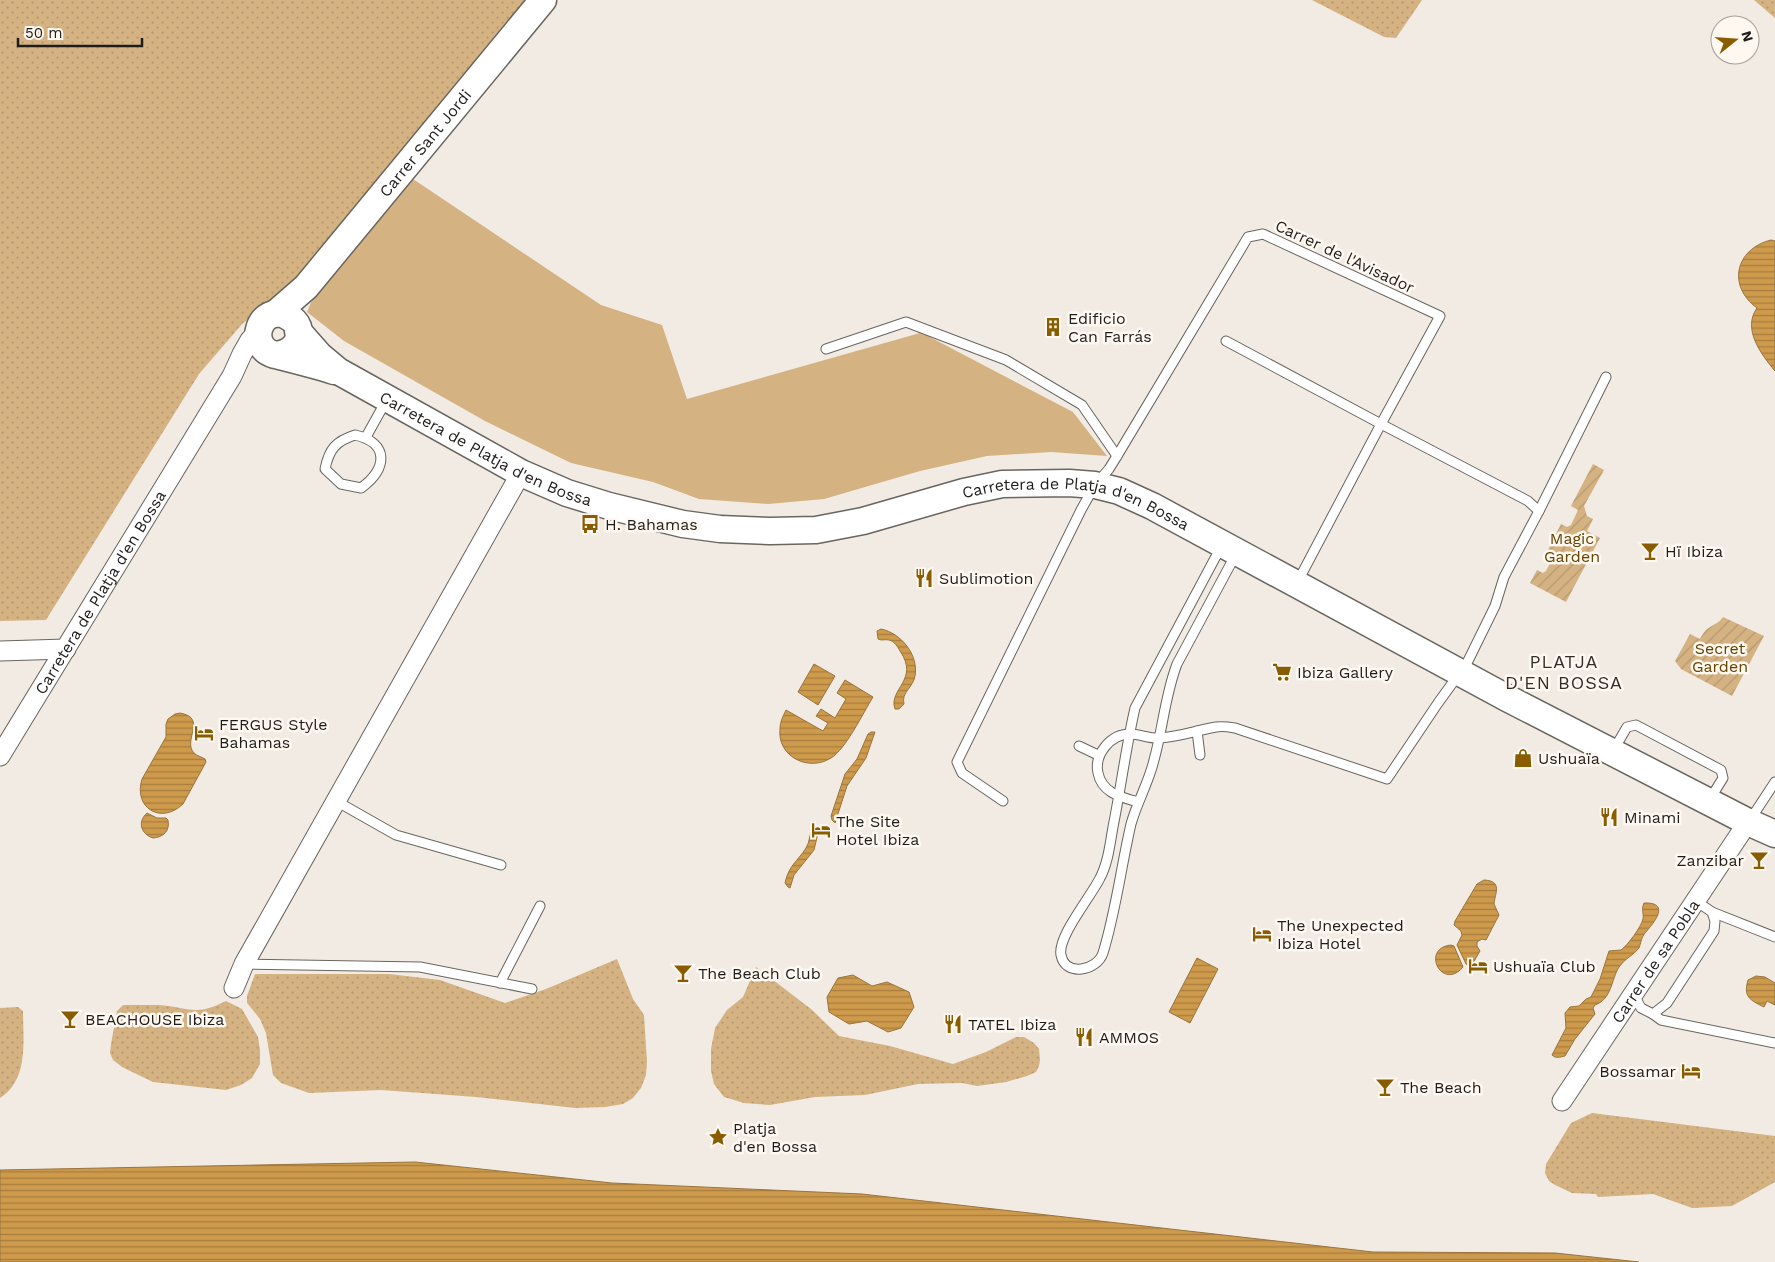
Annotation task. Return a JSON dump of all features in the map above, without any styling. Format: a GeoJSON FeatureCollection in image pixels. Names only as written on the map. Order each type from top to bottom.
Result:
{"type":"FeatureCollection","features":[{"type":"Feature","properties":{"kind":"street","name":"Carrer Sant Jordi"},"geometry":{"type":"LineString","coordinates":[[282,325],[306,287],[543,0]]}},
{"type":"Feature","properties":{"kind":"street"},"geometry":{"type":"LineString","coordinates":[[282,325],[299,337],[293,349],[288,352],[273,354],[260,343],[282,325]]}},
{"type":"Feature","properties":{"kind":"street","name":"Carretera de Platja d'en Bossa"},"geometry":{"type":"LineString","coordinates":[[0,756],[232,376],[250,340],[282,325],[338,371],[521,474],[567,493],[667,521],[720,529],[816,530],[863,520],[964,492],[1002,484],[1069,483],[1095,485],[1119,491],[1230,547],[1296,584],[1708,802],[1775,834]]}},
{"type":"Feature","properties":{"kind":"street","name":"Carretera de Platja d'en Bossa"},"geometry":{"type":"LineString","coordinates":[[232,376],[254,361],[273,354],[338,371]]}},
{"type":"Feature","properties":{"kind":"street"},"geometry":{"type":"LineString","coordinates":[[234,988],[244,964],[521,474]]}},
{"type":"Feature","properties":{"kind":"street"},"geometry":{"type":"LineString","coordinates":[[0,651],[66,649]]}},
{"type":"Feature","properties":{"kind":"street","name":"Carrer de sa Pobla"},"geometry":{"type":"LineString","coordinates":[[1562,1101],[1748,822]]}},
{"type":"Feature","properties":{"kind":"lane","name":"Carrer de l'Avisador"},"geometry":{"type":"LineString","coordinates":[[1003,801],[962,774],[957,762],[1095,485],[1109,469],[1248,237],[1263,234],[1440,316],[1296,584]]}},
{"type":"Feature","properties":{"kind":"lane"},"geometry":{"type":"LineString","coordinates":[[826,349],[906,322],[1006,360],[1082,405],[1117,456]]}},
{"type":"Feature","properties":{"kind":"lane"},"geometry":{"type":"LineString","coordinates":[[1226,341],[1528,501],[1539,511]]}},
{"type":"Feature","properties":{"kind":"lane"},"geometry":{"type":"LineString","coordinates":[[1138,802],[1119,796],[1106,789],[1099,778],[1096,766],[1098,755],[1108,744],[1120,736],[1129,734],[1159,739],[1218,726],[1235,728],[1387,779],[1467,663],[1495,606],[1504,577],[1606,377]]}},
{"type":"Feature","properties":{"kind":"lane"},"geometry":{"type":"LineString","coordinates":[[366,437],[387,399]]}},
{"type":"Feature","properties":{"kind":"lane"},"geometry":{"type":"LineString","coordinates":[[355,435],[366,437],[378,445],[381,453],[378,468],[371,481],[360,488],[341,484],[325,469],[327,459],[336,444],[343,439],[355,435]]}},
{"type":"Feature","properties":{"kind":"lane"},"geometry":{"type":"LineString","coordinates":[[1230,547],[1171,680],[1154,761],[1132,822],[1113,923],[1102,957],[1092,967],[1080,970],[1072,968],[1066,964],[1060,955],[1061,944],[1101,878],[1107,857],[1135,708],[1230,547]]}},
{"type":"Feature","properties":{"kind":"lane"},"geometry":{"type":"LineString","coordinates":[[1613,752],[1626,727],[1636,725],[1721,770],[1723,778],[1708,802]]}},
{"type":"Feature","properties":{"kind":"lane"},"geometry":{"type":"LineString","coordinates":[[1197,731],[1200,755]]}},
{"type":"Feature","properties":{"kind":"lane"},"geometry":{"type":"LineString","coordinates":[[1079,746],[1098,755]]}},
{"type":"Feature","properties":{"kind":"lane"},"geometry":{"type":"LineString","coordinates":[[1748,822],[1775,782]]}},
{"type":"Feature","properties":{"kind":"lane"},"geometry":{"type":"LineString","coordinates":[[336,801],[396,835],[502,865]]}},
{"type":"Feature","properties":{"kind":"lane"},"geometry":{"type":"LineString","coordinates":[[1696,901],[1712,912],[1775,937]]}},
{"type":"Feature","properties":{"kind":"lane"},"geometry":{"type":"LineString","coordinates":[[500,983],[540,906]]}},
{"type":"Feature","properties":{"kind":"lane"},"geometry":{"type":"LineString","coordinates":[[1653,1014],[1667,1003],[1714,931],[1715,921],[1712,912]]}},
{"type":"Feature","properties":{"kind":"lane"},"geometry":{"type":"LineString","coordinates":[[244,964],[420,967],[532,989]]}},
{"type":"Feature","properties":{"kind":"lane"},"geometry":{"type":"LineString","coordinates":[[1634,995],[1641,1008],[1661,1020],[1775,1043]]}},
{"type":"Feature","properties":{"kind":"green space"},"geometry":{"type":"Polygon","coordinates":[[[0,0],[531,0],[286,296],[243,323],[199,374],[46,620],[0,621],[0,0]]]}},
{"type":"Feature","properties":{"kind":"green space"},"geometry":{"type":"Polygon","coordinates":[[[1312,0],[1422,0],[1396,38],[1384,37],[1312,0]]]}},
{"type":"Feature","properties":{"kind":"green space"},"geometry":{"type":"Polygon","coordinates":[[[1754,0],[1775,0],[1775,18],[1754,0]]]}},
{"type":"Feature","properties":{"kind":"green space"},"geometry":{"type":"Polygon","coordinates":[[[413,179],[601,305],[662,325],[687,399],[920,333],[1073,412],[1107,456],[1051,452],[987,456],[920,471],[824,499],[768,504],[699,499],[653,482],[571,463],[485,421],[344,341],[307,312],[312,300],[413,179]]]}},
{"type":"Feature","properties":{"kind":"green space","name":"Magic Garden"},"geometry":{"type":"Polygon","coordinates":[[[1593,464],[1604,470],[1584,506],[1587,516],[1593,519],[1587,531],[1600,538],[1566,602],[1530,583],[1537,570],[1543,573],[1546,571],[1553,557],[1548,550],[1561,524],[1567,527],[1571,525],[1578,510],[1571,506],[1593,464]]]}},
{"type":"Feature","properties":{"kind":"green space","name":"Secret Garden"},"geometry":{"type":"Polygon","coordinates":[[[1723,617],[1764,636],[1732,696],[1681,669],[1675,661],[1690,634],[1700,639],[1706,630],[1723,617]]]}},
{"type":"Feature","properties":{"kind":"green space"},"geometry":{"type":"Polygon","coordinates":[[[617,959],[633,999],[644,1015],[646,1075],[641,1088],[633,1098],[623,1104],[605,1107],[575,1108],[476,1097],[381,1090],[309,1093],[281,1083],[273,1075],[266,1033],[260,1019],[247,1003],[247,996],[255,974],[389,974],[440,980],[505,1003],[546,989],[617,959]]]}},
{"type":"Feature","properties":{"kind":"green space"},"geometry":{"type":"Polygon","coordinates":[[[756,967],[811,1009],[839,1036],[890,1046],[953,1064],[986,1052],[1016,1037],[1024,1037],[1034,1043],[1039,1049],[1039,1066],[1036,1072],[1027,1076],[1006,1082],[977,1086],[962,1083],[918,1084],[865,1095],[815,1097],[770,1105],[744,1103],[724,1097],[714,1084],[711,1071],[711,1049],[715,1028],[727,1010],[743,997],[756,967]]]}},
{"type":"Feature","properties":{"kind":"green space"},"geometry":{"type":"Polygon","coordinates":[[[226,1001],[242,1009],[258,1037],[260,1064],[252,1078],[241,1085],[226,1090],[153,1082],[122,1067],[113,1060],[110,1053],[117,1011],[123,1005],[158,1005],[199,1010],[207,1009],[226,1001]]]}},
{"type":"Feature","properties":{"kind":"green space"},"geometry":{"type":"Polygon","coordinates":[[[18,1007],[23,1011],[23,1047],[20,1070],[16,1081],[0,1098],[0,1008],[18,1007]]]}},
{"type":"Feature","properties":{"kind":"green space"},"geometry":{"type":"Polygon","coordinates":[[[1592,1113],[1775,1136],[1775,1182],[1732,1206],[1692,1208],[1653,1194],[1598,1197],[1596,1194],[1572,1193],[1549,1181],[1545,1173],[1546,1164],[1571,1123],[1592,1113]]]}},
{"type":"Feature","properties":{"kind":"shaded area"},"geometry":{"type":"Polygon","coordinates":[[[1771,240],[1775,241],[1775,371],[1755,341],[1752,333],[1752,324],[1757,308],[1741,289],[1739,279],[1739,269],[1749,251],[1771,240]]]}},
{"type":"Feature","properties":{"kind":"shaded area"},"geometry":{"type":"Polygon","coordinates":[[[881,629],[902,640],[911,653],[916,668],[914,680],[904,696],[904,704],[899,709],[895,709],[894,702],[907,669],[905,661],[894,643],[889,640],[878,639],[877,631],[881,629]]]}},
{"type":"Feature","properties":{"kind":"shaded area"},"geometry":{"type":"Polygon","coordinates":[[[814,664],[835,676],[818,705],[798,692],[814,664]]]}},
{"type":"Feature","properties":{"kind":"shaded area"},"geometry":{"type":"Polygon","coordinates":[[[845,680],[873,697],[854,730],[842,747],[831,758],[813,763],[796,759],[789,754],[780,739],[781,724],[786,710],[823,731],[828,723],[816,716],[821,709],[835,718],[846,699],[837,693],[845,680]]]}},
{"type":"Feature","properties":{"kind":"shaded area"},"geometry":{"type":"Polygon","coordinates":[[[180,713],[192,720],[194,724],[191,748],[194,753],[205,759],[206,762],[183,804],[175,810],[158,813],[145,805],[140,789],[142,779],[166,737],[168,719],[180,713]]]}},
{"type":"Feature","properties":{"kind":"shaded area"},"geometry":{"type":"Polygon","coordinates":[[[875,732],[866,758],[847,786],[835,823],[831,816],[845,774],[857,759],[868,734],[875,732]]]}},
{"type":"Feature","properties":{"kind":"shaded area"},"geometry":{"type":"Polygon","coordinates":[[[147,813],[157,818],[166,818],[168,820],[167,830],[163,835],[153,838],[143,831],[141,824],[147,813]]]}},
{"type":"Feature","properties":{"kind":"shaded area"},"geometry":{"type":"Polygon","coordinates":[[[813,828],[819,829],[814,850],[794,875],[790,888],[785,883],[787,877],[791,868],[807,846],[813,828]]]}},
{"type":"Feature","properties":{"kind":"shaded area"},"geometry":{"type":"Polygon","coordinates":[[[1484,880],[1496,885],[1494,904],[1499,915],[1486,940],[1482,939],[1477,942],[1480,951],[1473,963],[1468,965],[1457,945],[1462,935],[1461,931],[1454,925],[1477,884],[1484,880]]]}},
{"type":"Feature","properties":{"kind":"shaded area"},"geometry":{"type":"Polygon","coordinates":[[[1644,903],[1657,906],[1659,910],[1656,919],[1643,937],[1639,948],[1619,967],[1608,994],[1601,1002],[1595,1005],[1593,1008],[1595,1014],[1575,1039],[1565,1056],[1558,1057],[1552,1055],[1566,1028],[1565,1013],[1570,1007],[1579,1006],[1591,997],[1600,979],[1609,951],[1624,948],[1640,927],[1643,919],[1644,903]]]}},
{"type":"Feature","properties":{"kind":"shaded area"},"geometry":{"type":"Polygon","coordinates":[[[1454,946],[1463,967],[1455,973],[1448,975],[1442,972],[1436,960],[1437,953],[1442,948],[1454,946]]]}},
{"type":"Feature","properties":{"kind":"shaded area"},"geometry":{"type":"Polygon","coordinates":[[[1197,958],[1218,969],[1190,1023],[1169,1012],[1197,958]]]}},
{"type":"Feature","properties":{"kind":"shaded area"},"geometry":{"type":"Polygon","coordinates":[[[853,975],[872,986],[887,982],[909,992],[914,1007],[901,1028],[888,1032],[867,1021],[849,1024],[829,1012],[827,997],[838,978],[853,975]]]}},
{"type":"Feature","properties":{"kind":"shaded area"},"geometry":{"type":"Polygon","coordinates":[[[1756,976],[1765,977],[1775,983],[1775,1005],[1767,1001],[1764,1007],[1747,994],[1748,980],[1756,976]]]}},
{"type":"Feature","properties":{"kind":"shaded area"},"geometry":{"type":"Polygon","coordinates":[[[415,1162],[612,1183],[862,1194],[1373,1252],[1555,1253],[1639,1262],[0,1262],[0,1170],[415,1162]]]}},
{"type":"Feature","properties":{"kind":"place","name":"Edificio Can Farrás"},"geometry":{"type":"Point","coordinates":[1053,327]}},
{"type":"Feature","properties":{"kind":"place","name":"H. Bahamas"},"geometry":{"type":"Point","coordinates":[590,524]}},
{"type":"Feature","properties":{"kind":"place","name":"Hï Ibiza"},"geometry":{"type":"Point","coordinates":[1650,551]}},
{"type":"Feature","properties":{"kind":"place","name":"Sublimotion"},"geometry":{"type":"Point","coordinates":[924,578]}},
{"type":"Feature","properties":{"kind":"place","name":"Ibiza Gallery"},"geometry":{"type":"Point","coordinates":[1282,672]}},
{"type":"Feature","properties":{"kind":"place","name":"FERGUS Style Bahamas"},"geometry":{"type":"Point","coordinates":[204,733]}},
{"type":"Feature","properties":{"kind":"place","name":"Ushuaïa"},"geometry":{"type":"Point","coordinates":[1523,758]}},
{"type":"Feature","properties":{"kind":"place","name":"Minami"},"geometry":{"type":"Point","coordinates":[1609,817]}},
{"type":"Feature","properties":{"kind":"place","name":"The Site Hotel Ibiza"},"geometry":{"type":"Point","coordinates":[821,830]}},
{"type":"Feature","properties":{"kind":"place","name":"Zanzibar"},"geometry":{"type":"Point","coordinates":[1759,860]}},
{"type":"Feature","properties":{"kind":"place","name":"The Unexpected Ibiza Hotel"},"geometry":{"type":"Point","coordinates":[1262,934]}},
{"type":"Feature","properties":{"kind":"place","name":"Ushuaïa Club"},"geometry":{"type":"Point","coordinates":[1478,966]}},
{"type":"Feature","properties":{"kind":"place","name":"The Beach Club"},"geometry":{"type":"Point","coordinates":[683,973]}},
{"type":"Feature","properties":{"kind":"place","name":"BEACHOUSE Ibiza"},"geometry":{"type":"Point","coordinates":[70,1019]}},
{"type":"Feature","properties":{"kind":"place","name":"TATEL Ibiza"},"geometry":{"type":"Point","coordinates":[953,1024]}},
{"type":"Feature","properties":{"kind":"place","name":"AMMOS"},"geometry":{"type":"Point","coordinates":[1084,1037]}},
{"type":"Feature","properties":{"kind":"place","name":"Bossamar"},"geometry":{"type":"Point","coordinates":[1691,1071]}},
{"type":"Feature","properties":{"kind":"place","name":"The Beach"},"geometry":{"type":"Point","coordinates":[1385,1087]}},
{"type":"Feature","properties":{"kind":"place","name":"Platja d'en Bossa"},"geometry":{"type":"Point","coordinates":[718,1137]}},
{"type":"Feature","properties":{"kind":"district","name":"PLATJA D'EN BOSSA"},"geometry":{"type":"Point","coordinates":[1564,672]}}]}
